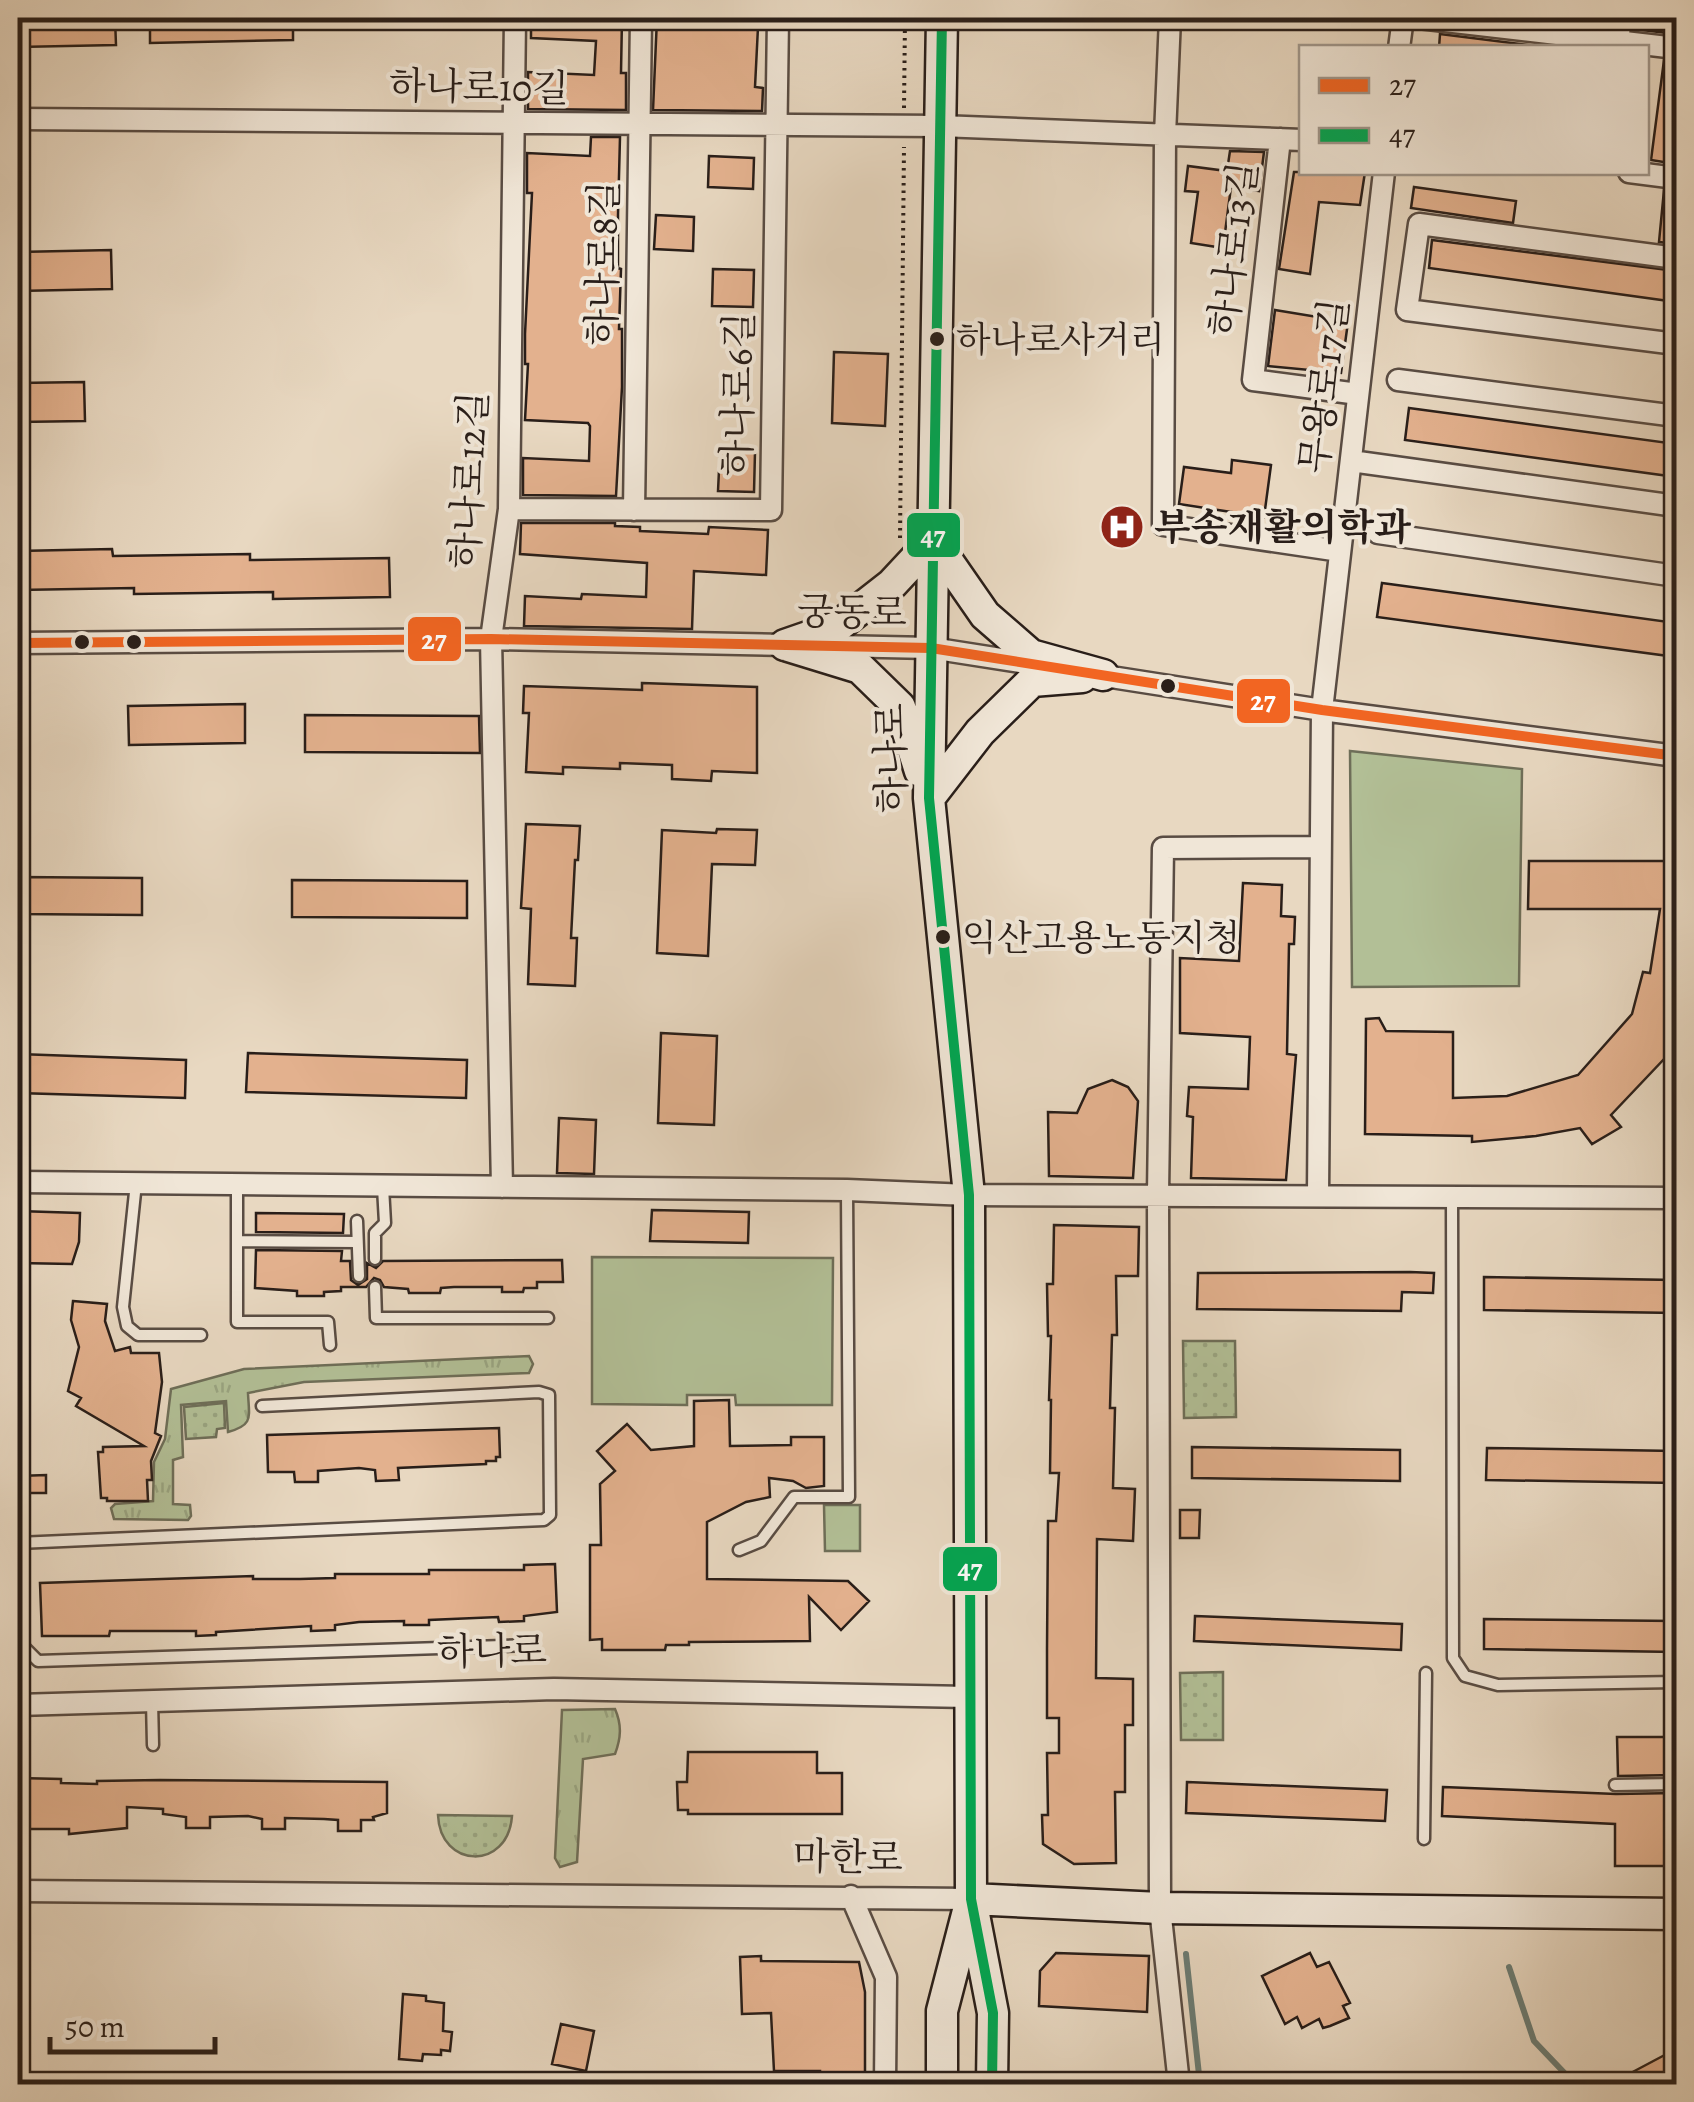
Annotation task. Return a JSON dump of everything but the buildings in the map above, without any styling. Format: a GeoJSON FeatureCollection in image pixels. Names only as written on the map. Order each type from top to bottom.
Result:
{"type":"FeatureCollection","features":[{"type":"Feature","properties":{"kind":"street","name":"하나로12길"},"geometry":{"type":"LineString","coordinates":[[502,1187],[491,639],[509,508],[515,18]]}},
{"type":"Feature","properties":{"kind":"street","name":"하나로8길"},"geometry":{"type":"LineString","coordinates":[[634,510],[640,18]]}},
{"type":"Feature","properties":{"kind":"street","name":"하나로6길"},"geometry":{"type":"LineString","coordinates":[[509,508],[770,510],[778,18]]}},
{"type":"Feature","properties":{"kind":"street","name":"하나로"},"geometry":{"type":"LineString","coordinates":[[942,18],[929,798],[969,1195],[970,1899],[993,2014],[992,2084]]}},
{"type":"Feature","properties":{"kind":"street"},"geometry":{"type":"LineString","coordinates":[[1165,135],[1170,18]]}},
{"type":"Feature","properties":{"kind":"street"},"geometry":{"type":"LineString","coordinates":[[1399,45],[1403,18]]}},
{"type":"Feature","properties":{"kind":"street"},"geometry":{"type":"LineString","coordinates":[[1419,18],[1521,24],[1676,48]]}},
{"type":"Feature","properties":{"kind":"street"},"geometry":{"type":"LineString","coordinates":[[1618,41],[1621,18]]}},
{"type":"Feature","properties":{"kind":"street","name":"하나로10길"},"geometry":{"type":"LineString","coordinates":[[18,118],[940,126]]}},
{"type":"Feature","properties":{"kind":"street","name":"하나로13길"},"geometry":{"type":"LineString","coordinates":[[940,126],[1291,140],[1252,380],[1358,394]]}},
{"type":"Feature","properties":{"kind":"street","name":"하나로13길"},"geometry":{"type":"LineString","coordinates":[[1165,135],[1162,526],[1340,551]]}},
{"type":"Feature","properties":{"kind":"street","name":"무왕로17길"},"geometry":{"type":"LineString","coordinates":[[1318,1195],[1322,710],[1384,175]]}},
{"type":"Feature","properties":{"kind":"street"},"geometry":{"type":"LineString","coordinates":[[1649,175],[1676,178]]}},
{"type":"Feature","properties":{"kind":"street"},"geometry":{"type":"LineString","coordinates":[[1676,258],[1419,224],[1407,310],[1676,344]]}},
{"type":"Feature","properties":{"kind":"street"},"geometry":{"type":"LineString","coordinates":[[1398,380],[1676,416]]}},
{"type":"Feature","properties":{"kind":"street"},"geometry":{"type":"LineString","coordinates":[[1351,461],[1676,506]]}},
{"type":"Feature","properties":{"kind":"street"},"geometry":{"type":"LineString","coordinates":[[1378,533],[1676,576]]}},
{"type":"Feature","properties":{"kind":"street"},"geometry":{"type":"LineString","coordinates":[[785,645],[837,627],[899,576],[932,540],[985,615],[1032,655],[1102,675]]}},
{"type":"Feature","properties":{"kind":"street","name":"궁동로"},"geometry":{"type":"LineString","coordinates":[[18,643],[491,639],[930,648],[1322,710],[1676,756]]}},
{"type":"Feature","properties":{"kind":"street"},"geometry":{"type":"LineString","coordinates":[[785,645],[860,668],[900,707],[929,798]]}},
{"type":"Feature","properties":{"kind":"street"},"geometry":{"type":"LineString","coordinates":[[929,798],[980,732],[1032,681],[1102,675]]}},
{"type":"Feature","properties":{"kind":"street"},"geometry":{"type":"LineString","coordinates":[[1179,2084],[1160,1908],[1158,1194],[1163,848],[1319,847]]}},
{"type":"Feature","properties":{"kind":"street"},"geometry":{"type":"LineString","coordinates":[[18,1182],[848,1190],[969,1195],[1676,1198]]}},
{"type":"Feature","properties":{"kind":"street","name":"하나로"},"geometry":{"type":"LineString","coordinates":[[18,1705],[554,1689],[968,1697]]}},
{"type":"Feature","properties":{"kind":"street","name":"마한로"},"geometry":{"type":"LineString","coordinates":[[18,1891],[851,1896],[1160,1908],[1676,1914]]}},
{"type":"Feature","properties":{"kind":"street"},"geometry":{"type":"LineString","coordinates":[[851,1896],[886,1977],[885,2084]]}},
{"type":"Feature","properties":{"kind":"street","name":"하나로"},"geometry":{"type":"LineString","coordinates":[[942,2084],[942,2010],[970,1899]]}},
{"type":"Feature","properties":{"kind":"lane"},"geometry":{"type":"LineString","coordinates":[[136,1184],[124,1307],[127,1326],[138,1335],[201,1335]]}},
{"type":"Feature","properties":{"kind":"lane"},"geometry":{"type":"LineString","coordinates":[[237,1184],[237,1322],[328,1322],[330,1346]]}},
{"type":"Feature","properties":{"kind":"lane"},"geometry":{"type":"LineString","coordinates":[[375,1259],[375,1233],[385,1223],[382,1186]]}},
{"type":"Feature","properties":{"kind":"lane"},"geometry":{"type":"LineString","coordinates":[[739,1550],[761,1540],[794,1497],[850,1497],[848,1190]]}},
{"type":"Feature","properties":{"kind":"lane"},"geometry":{"type":"LineString","coordinates":[[1452,1196],[1453,1658],[1465,1676],[1498,1686],[1676,1682]]}},
{"type":"Feature","properties":{"kind":"lane"},"geometry":{"type":"LineString","coordinates":[[357,1221],[359,1276]]}},
{"type":"Feature","properties":{"kind":"lane"},"geometry":{"type":"LineString","coordinates":[[237,1241],[358,1242]]}},
{"type":"Feature","properties":{"kind":"lane"},"geometry":{"type":"LineString","coordinates":[[375,1287],[376,1318],[548,1318]]}},
{"type":"Feature","properties":{"kind":"lane"},"geometry":{"type":"LineString","coordinates":[[18,1543],[544,1520],[550,1515],[549,1395],[539,1392],[262,1406]]}},
{"type":"Feature","properties":{"kind":"lane"},"geometry":{"type":"LineString","coordinates":[[18,1642],[38,1661],[530,1645]]}},
{"type":"Feature","properties":{"kind":"lane"},"geometry":{"type":"LineString","coordinates":[[1424,1839],[1426,1672]]}},
{"type":"Feature","properties":{"kind":"lane"},"geometry":{"type":"LineString","coordinates":[[152,1701],[154,1745]]}},
{"type":"Feature","properties":{"kind":"lane"},"geometry":{"type":"LineString","coordinates":[[1615,1785],[1676,1784]]}},
{"type":"Feature","properties":{"kind":"path"},"geometry":{"type":"LineString","coordinates":[[899,576],[905,18]]}},
{"type":"Feature","properties":{"kind":"green space"},"geometry":{"type":"Polygon","coordinates":[[[1350,751],[1522,769],[1519,986],[1352,987],[1350,751]]]}},
{"type":"Feature","properties":{"kind":"green space"},"geometry":{"type":"Polygon","coordinates":[[[592,1257],[833,1258],[832,1405],[736,1405],[735,1395],[687,1395],[687,1405],[592,1404],[592,1257]]]}},
{"type":"Feature","properties":{"kind":"green space"},"geometry":{"type":"Polygon","coordinates":[[[1183,1341],[1235,1341],[1236,1417],[1184,1418],[1183,1341]]]}},
{"type":"Feature","properties":{"kind":"green space"},"geometry":{"type":"Polygon","coordinates":[[[529,1356],[533,1364],[529,1373],[304,1382],[248,1393],[246,1423],[228,1432],[226,1401],[181,1405],[183,1457],[173,1460],[173,1504],[190,1505],[191,1516],[188,1520],[114,1519],[111,1508],[115,1504],[153,1501],[154,1462],[165,1439],[171,1389],[244,1369],[529,1356]]]}},
{"type":"Feature","properties":{"kind":"green space"},"geometry":{"type":"Polygon","coordinates":[[[224,1403],[225,1428],[217,1429],[216,1437],[186,1439],[184,1407],[224,1403]]]}},
{"type":"Feature","properties":{"kind":"green space"},"geometry":{"type":"Polygon","coordinates":[[[1666,1503],[1676,1503],[1676,1592],[1667,1593],[1666,1503]]]}},
{"type":"Feature","properties":{"kind":"green space"},"geometry":{"type":"Polygon","coordinates":[[[824,1505],[860,1505],[860,1551],[825,1551],[824,1505]]]}},
{"type":"Feature","properties":{"kind":"green space"},"geometry":{"type":"Polygon","coordinates":[[[1223,1672],[1223,1740],[1181,1740],[1180,1673],[1223,1672]]]}},
{"type":"Feature","properties":{"kind":"green space"},"geometry":{"type":"Polygon","coordinates":[[[615,1709],[620,1732],[615,1754],[583,1759],[577,1862],[560,1867],[555,1858],[562,1710],[615,1709]]]}},
{"type":"Feature","properties":{"kind":"green space"},"geometry":{"type":"Polygon","coordinates":[[[438,1815],[512,1816],[508,1834],[499,1847],[474,1856],[461,1854],[450,1846],[438,1815]]]}},
{"type":"Feature","properties":{"kind":"waterway"},"geometry":{"type":"LineString","coordinates":[[1186,1954],[1200,2084]]}},
{"type":"Feature","properties":{"kind":"waterway"},"geometry":{"type":"LineString","coordinates":[[1509,1967],[1534,2041],[1575,2084]]}},
{"type":"Feature","properties":{"kind":"transit line","name":"47"},"geometry":{"type":"LineString","coordinates":[[942,18],[929,798],[969,1195],[971,1899],[993,2013],[992,2084]]}},
{"type":"Feature","properties":{"kind":"transit line","name":"27"},"geometry":{"type":"LineString","coordinates":[[18,643],[491,639],[931,648],[1322,710],[1676,756]]}},
{"type":"Feature","properties":{"kind":"place","name":"하나로사거리"},"geometry":{"type":"Point","coordinates":[937,339]}},
{"type":"Feature","properties":{"kind":"place","name":"부송재활의학과"},"geometry":{"type":"Point","coordinates":[1122,527]}},
{"type":"Feature","properties":{"kind":"place","name":"익산고용노동지청"},"geometry":{"type":"Point","coordinates":[943,937]}}]}
